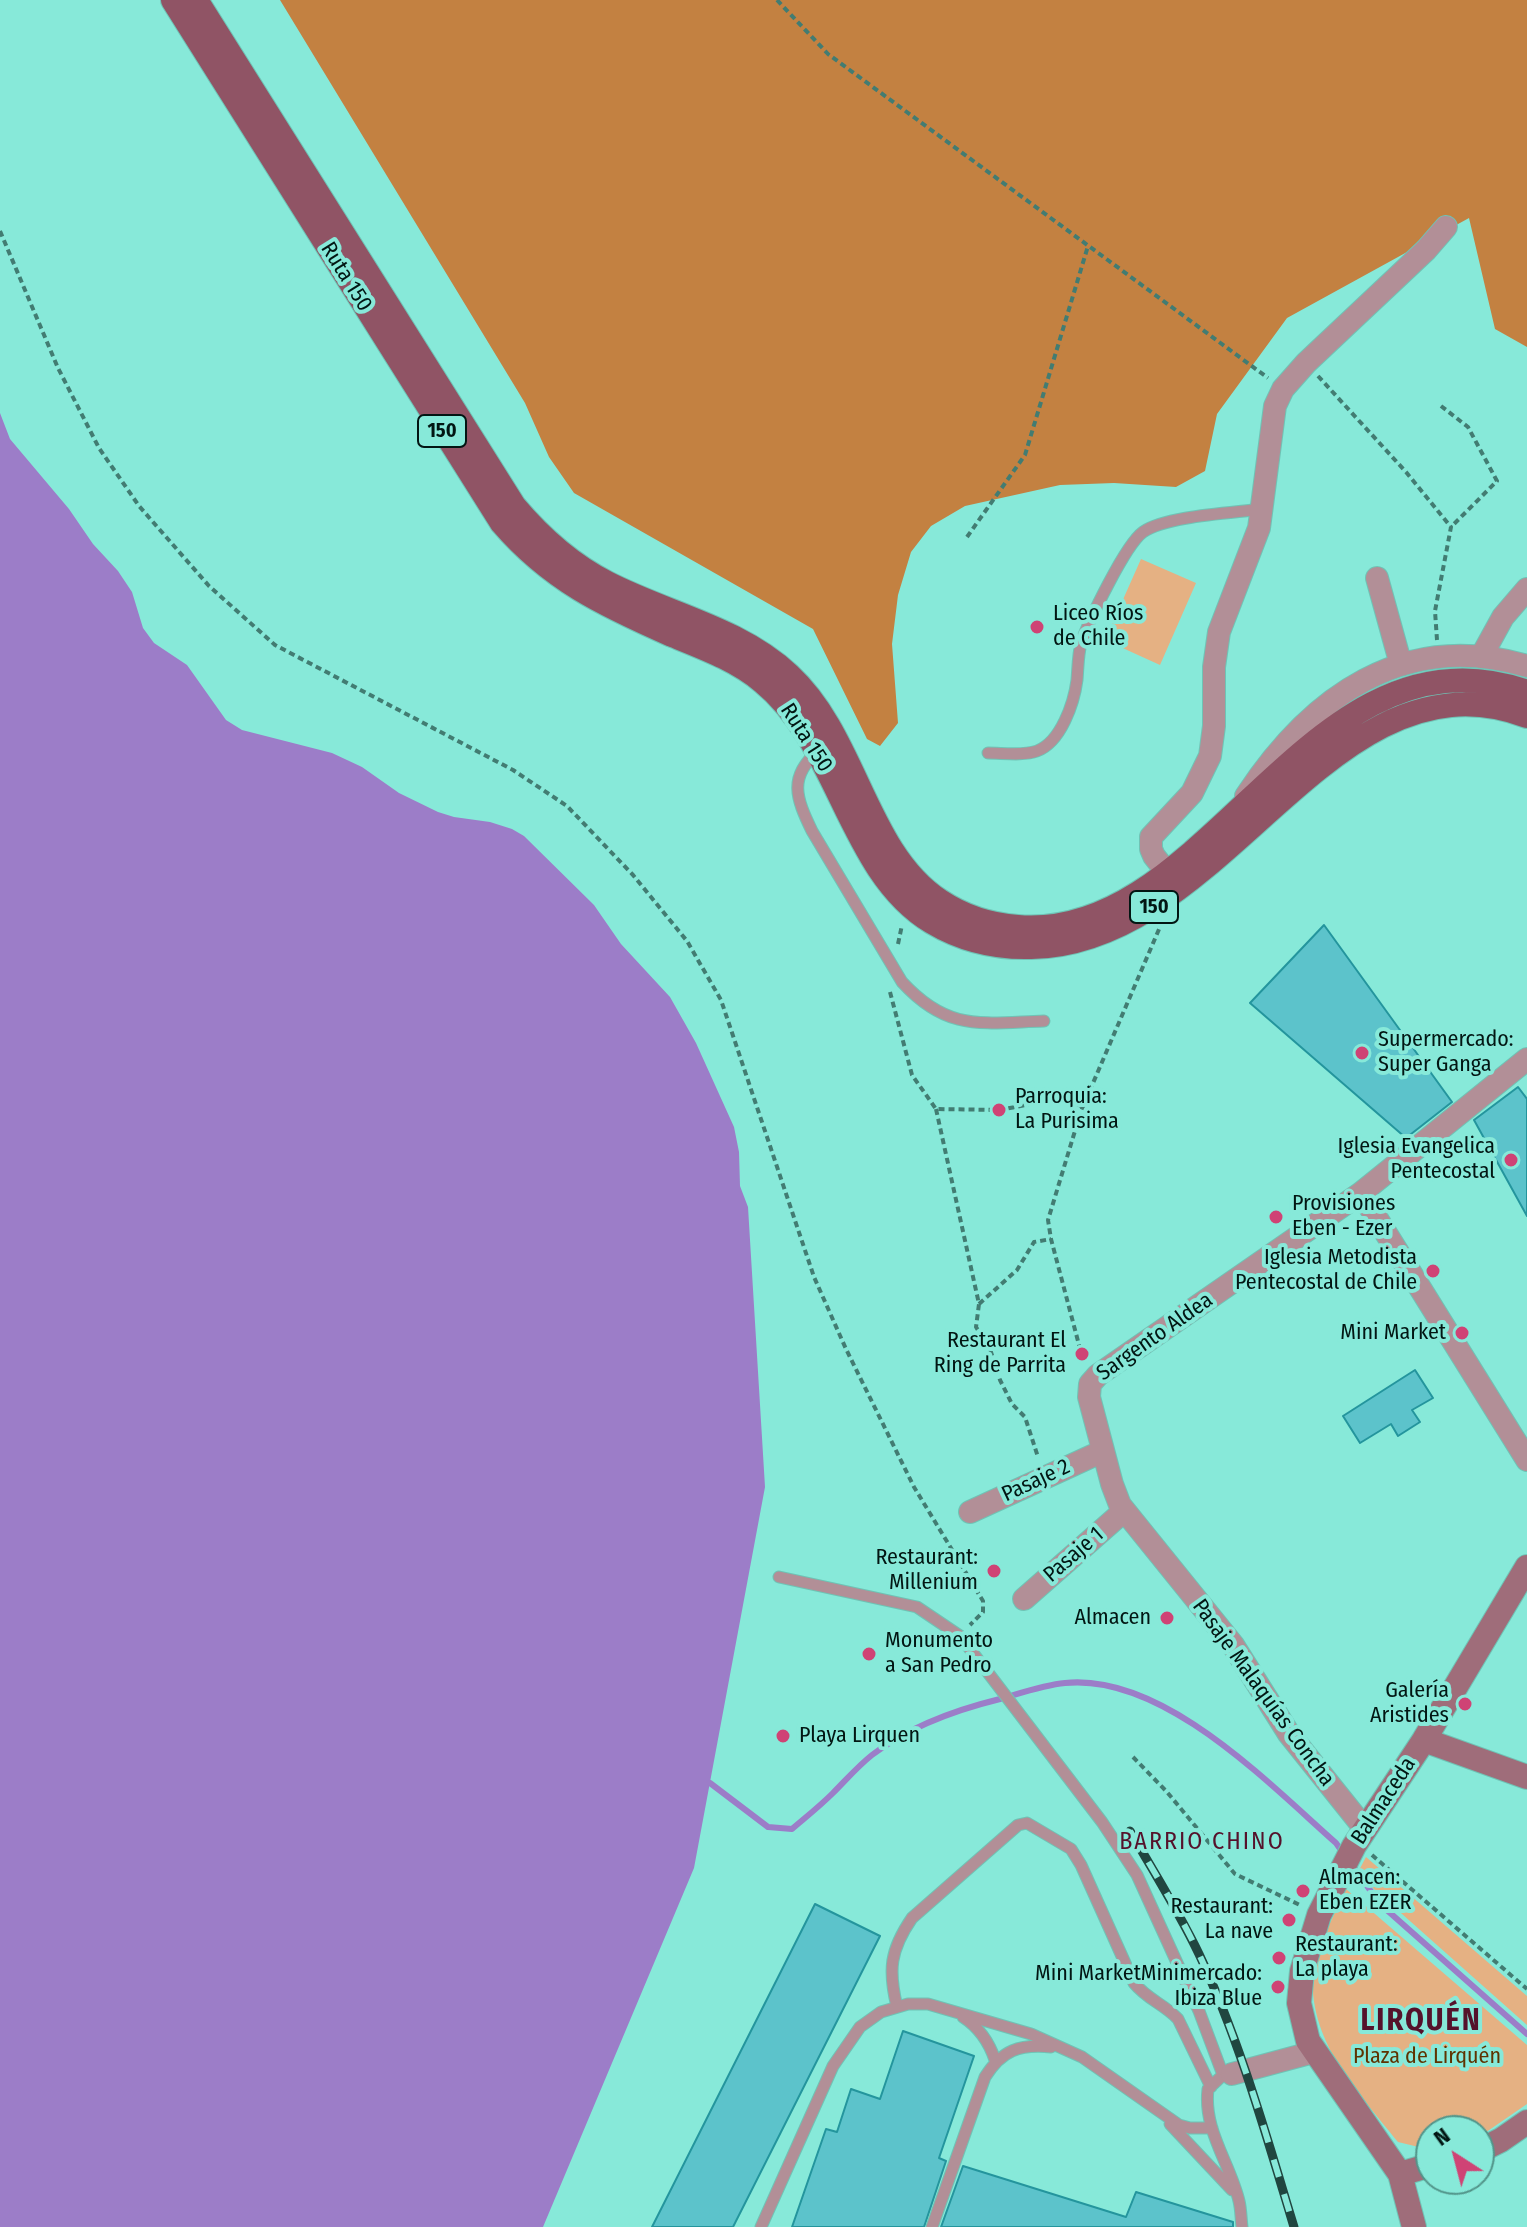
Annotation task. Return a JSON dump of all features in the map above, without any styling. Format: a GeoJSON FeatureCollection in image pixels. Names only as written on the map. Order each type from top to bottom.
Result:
{"type":"FeatureCollection","features":[{"type":"Feature","properties":{"kind":"main road","name":"Ruta 150"},"geometry":{"type":"LineString","coordinates":[[173,0],[476,485],[509,532],[553,573],[593,599],[722,656],[753,674],[780,697],[795,714],[818,751],[868,850],[892,886],[906,902],[932,922],[963,937],[1000,946],[1039,947],[1078,941],[1118,928],[1173,881],[1356,741],[1385,724],[1425,709],[1463,703],[1497,707],[1527,716]]}},
{"type":"Feature","properties":{"kind":"main road","name":"Ruta 150"},"geometry":{"type":"LineString","coordinates":[[196,0],[514,506],[546,541],[587,572],[610,585],[739,640],[787,673],[805,690],[830,724],[892,849],[908,873],[954,909],[985,922],[1031,929],[1054,927],[1093,917],[1173,881],[1236,812],[1332,728],[1352,715],[1396,693],[1444,681],[1486,681],[1527,692]]}},
{"type":"Feature","properties":{"kind":"street"},"geometry":{"type":"LineString","coordinates":[[1173,881],[1151,849],[1151,837],[1192,793],[1210,756],[1216,645],[1255,538],[1262,509],[1272,419],[1283,389],[1446,227]]}},
{"type":"Feature","properties":{"kind":"street"},"geometry":{"type":"LineString","coordinates":[[1377,578],[1401,665]]}},
{"type":"Feature","properties":{"kind":"street"},"geometry":{"type":"LineString","coordinates":[[1481,657],[1503,617],[1527,589]]}},
{"type":"Feature","properties":{"kind":"street"},"geometry":{"type":"LineString","coordinates":[[1236,812],[1278,752],[1320,710],[1360,681],[1401,665],[1439,658],[1481,657],[1527,666]]}},
{"type":"Feature","properties":{"kind":"street","name":"Sargento Aldea"},"geometry":{"type":"LineString","coordinates":[[1090,1384],[1098,1375],[1361,1193],[1527,1059]]}},
{"type":"Feature","properties":{"kind":"street"},"geometry":{"type":"LineString","coordinates":[[1361,1193],[1527,1460]]}},
{"type":"Feature","properties":{"kind":"street","name":"Pasaje Malaquías Concha"},"geometry":{"type":"LineString","coordinates":[[1090,1384],[1089,1397],[1103,1451],[1124,1511],[1238,1652],[1359,1839]]}},
{"type":"Feature","properties":{"kind":"street","name":"Pasaje 2"},"geometry":{"type":"LineString","coordinates":[[970,1512],[1103,1451]]}},
{"type":"Feature","properties":{"kind":"street","name":"Pasaje 1"},"geometry":{"type":"LineString","coordinates":[[1024,1599],[1124,1511]]}},
{"type":"Feature","properties":{"kind":"street","name":"Balmaceda"},"geometry":{"type":"LineString","coordinates":[[1400,2174],[1314,2052],[1303,2029],[1299,2003],[1302,1971],[1319,1915],[1335,1880],[1424,1740],[1527,1567]]}},
{"type":"Feature","properties":{"kind":"street"},"geometry":{"type":"LineString","coordinates":[[1424,1740],[1527,1777]]}},
{"type":"Feature","properties":{"kind":"street"},"geometry":{"type":"LineString","coordinates":[[1228,2074],[1314,2052]]}},
{"type":"Feature","properties":{"kind":"street"},"geometry":{"type":"LineString","coordinates":[[1495,2143],[1527,2122]]}},
{"type":"Feature","properties":{"kind":"street"},"geometry":{"type":"LineString","coordinates":[[1414,2227],[1400,2174],[1415,2170]]}},
{"type":"Feature","properties":{"kind":"lane"},"geometry":{"type":"LineString","coordinates":[[988,753],[1035,752],[1049,744],[1064,723],[1077,684],[1080,648],[1088,624],[1130,545],[1143,531],[1166,522],[1262,509]]}},
{"type":"Feature","properties":{"kind":"lane"},"geometry":{"type":"LineString","coordinates":[[818,751],[804,763],[797,780],[801,807],[812,831],[902,982],[922,1003],[940,1014],[977,1023],[1044,1021]]}},
{"type":"Feature","properties":{"kind":"lane"},"geometry":{"type":"LineString","coordinates":[[779,1577],[917,1607],[960,1636],[1102,1822],[1137,1875],[1228,2074],[1208,2089],[1207,2101],[1212,2128],[1239,2200],[1242,2227]]}},
{"type":"Feature","properties":{"kind":"lane"},"geometry":{"type":"LineString","coordinates":[[897,2007],[890,1979],[894,1953],[912,1918],[1018,1825],[1027,1823],[1071,1849],[1134,1983],[1146,1997],[1178,2019],[1211,2087]]}},
{"type":"Feature","properties":{"kind":"lane"},"geometry":{"type":"LineString","coordinates":[[761,2227],[833,2066],[860,2027],[881,2012],[908,2004],[928,2004],[1031,2034],[1082,2057],[1163,2115],[1239,2200]]}},
{"type":"Feature","properties":{"kind":"lane"},"geometry":{"type":"LineString","coordinates":[[956,2012],[974,2024],[986,2039],[995,2060]]}},
{"type":"Feature","properties":{"kind":"lane"},"geometry":{"type":"LineString","coordinates":[[932,2227],[985,2077],[995,2060],[1032,2045],[1059,2047]]}},
{"type":"Feature","properties":{"kind":"lane"},"geometry":{"type":"LineString","coordinates":[[1163,2115],[1190,2128],[1212,2128]]}},
{"type":"Feature","properties":{"kind":"path"},"geometry":{"type":"LineString","coordinates":[[777,0],[828,54],[1283,389]]}},
{"type":"Feature","properties":{"kind":"path"},"geometry":{"type":"LineString","coordinates":[[0,231],[58,368],[99,448],[139,506],[209,586],[275,645],[513,770],[567,806],[633,875],[687,941],[721,1000],[814,1277],[846,1349],[914,1487],[983,1601],[983,1612],[960,1636]]}},
{"type":"Feature","properties":{"kind":"path"},"geometry":{"type":"LineString","coordinates":[[967,537],[1025,455],[1088,246]]}},
{"type":"Feature","properties":{"kind":"path"},"geometry":{"type":"LineString","coordinates":[[1306,363],[1406,472],[1451,527]]}},
{"type":"Feature","properties":{"kind":"path"},"geometry":{"type":"LineString","coordinates":[[1439,658],[1435,611],[1451,527],[1497,481],[1468,427],[1441,406]]}},
{"type":"Feature","properties":{"kind":"path"},"geometry":{"type":"LineString","coordinates":[[906,902],[890,988],[912,1075],[936,1109],[979,1304],[976,1327],[990,1349],[1012,1404],[1025,1417],[1044,1477]]}},
{"type":"Feature","properties":{"kind":"path"},"geometry":{"type":"LineString","coordinates":[[1090,1384],[1048,1220],[1083,1107],[1162,923]]}},
{"type":"Feature","properties":{"kind":"path"},"geometry":{"type":"LineString","coordinates":[[936,1109],[999,1110],[1064,1098],[1083,1107]]}},
{"type":"Feature","properties":{"kind":"path"},"geometry":{"type":"LineString","coordinates":[[979,1304],[1017,1270],[1034,1242],[1051,1239]]}},
{"type":"Feature","properties":{"kind":"path"},"geometry":{"type":"LineString","coordinates":[[1133,1757],[1167,1792],[1235,1874],[1319,1915]]}},
{"type":"Feature","properties":{"kind":"path"},"geometry":{"type":"LineString","coordinates":[[1359,1839],[1527,1989]]}},
{"type":"Feature","properties":{"kind":"green space"},"geometry":{"type":"Polygon","coordinates":[[[1141,559],[1196,583],[1160,665],[1105,640],[1141,559]]]}},
{"type":"Feature","properties":{"kind":"green space"},"geometry":{"type":"Polygon","coordinates":[[[1366,1857],[1527,1996],[1527,2025],[1357,1874],[1366,1857]]]}},
{"type":"Feature","properties":{"kind":"green space","name":"Plaza de Lirquén"},"geometry":{"type":"Polygon","coordinates":[[[1346,1889],[1527,2045],[1527,2104],[1495,2126],[1495,2115],[1415,2115],[1415,2146],[1398,2142],[1352,2084],[1326,2042],[1313,1995],[1314,1962],[1346,1889]]]}},
{"type":"Feature","properties":{"kind":"shaded area"},"geometry":{"type":"Polygon","coordinates":[[[280,0],[1527,0],[1527,347],[1495,329],[1469,218],[1287,318],[1217,414],[1205,471],[1176,487],[1114,483],[1060,485],[965,506],[931,526],[911,552],[898,595],[892,644],[898,723],[880,746],[867,739],[813,629],[574,493],[549,457],[525,403],[280,0]]]}},
{"type":"Feature","properties":{"kind":"shaded area"},"geometry":{"type":"Polygon","coordinates":[[[0,413],[10,439],[118,571],[132,592],[143,628],[154,643],[187,665],[226,720],[242,730],[332,753],[438,812],[490,822],[524,836],[594,905],[621,944],[670,997],[696,1043],[734,1127],[739,1152],[740,1186],[748,1207],[765,1487],[694,1868],[543,2227],[0,2227],[0,413]]]}},
{"type":"Feature","properties":{"kind":"building","name":"Supermercado: Super Ganga"},"geometry":{"type":"Polygon","coordinates":[[[1324,925],[1452,1102],[1406,1138],[1250,1003],[1324,925]]]}},
{"type":"Feature","properties":{"kind":"building","name":"Iglesia Evangelica Pentecostal"},"geometry":{"type":"Polygon","coordinates":[[[1518,1087],[1527,1099],[1527,1216],[1474,1120],[1518,1087]]]}},
{"type":"Feature","properties":{"kind":"building"},"geometry":{"type":"Polygon","coordinates":[[[1415,1370],[1433,1398],[1412,1410],[1420,1422],[1398,1436],[1391,1424],[1360,1443],[1343,1416],[1415,1370]]]}},
{"type":"Feature","properties":{"kind":"building"},"geometry":{"type":"Polygon","coordinates":[[[815,1904],[880,1936],[733,2227],[652,2227],[815,1904]]]}},
{"type":"Feature","properties":{"kind":"building"},"geometry":{"type":"Polygon","coordinates":[[[903,2031],[974,2056],[939,2158],[946,2161],[924,2227],[792,2227],[826,2129],[837,2132],[851,2089],[880,2099],[903,2031]]]}},
{"type":"Feature","properties":{"kind":"building"},"geometry":{"type":"Polygon","coordinates":[[[963,2166],[1126,2217],[1136,2192],[1233,2222],[1233,2227],[941,2227],[963,2166]]]}},
{"type":"Feature","properties":{"kind":"waterway"},"geometry":{"type":"LineString","coordinates":[[710,1783],[768,1827],[792,1829],[872,1755],[917,1727],[966,1708],[1041,1687],[1065,1683],[1102,1685],[1139,1695],[1176,1713],[1212,1737],[1279,1791],[1343,1853]]}},
{"type":"Feature","properties":{"kind":"waterway"},"geometry":{"type":"LineString","coordinates":[[1352,1865],[1380,1904],[1527,2034]]}},
{"type":"Feature","properties":{"kind":"railway"},"geometry":{"type":"LineString","coordinates":[[1130,1831],[1183,1923],[1214,1987],[1251,2089],[1294,2227]]}},
{"type":"Feature","properties":{"kind":"place","name":"Liceo Ríos de Chile"},"geometry":{"type":"Point","coordinates":[1037,627]}},
{"type":"Feature","properties":{"kind":"place","name":"Supermercado: Super Ganga"},"geometry":{"type":"Point","coordinates":[1362,1053]}},
{"type":"Feature","properties":{"kind":"place","name":"Parroquia: La Purisima"},"geometry":{"type":"Point","coordinates":[999,1110]}},
{"type":"Feature","properties":{"kind":"place","name":"Iglesia Evangelica Pentecostal"},"geometry":{"type":"Point","coordinates":[1511,1160]}},
{"type":"Feature","properties":{"kind":"place","name":"Provisiones Eben - Ezer"},"geometry":{"type":"Point","coordinates":[1276,1217]}},
{"type":"Feature","properties":{"kind":"place","name":"Iglesia Metodista Pentecostal de Chile"},"geometry":{"type":"Point","coordinates":[1433,1271]}},
{"type":"Feature","properties":{"kind":"place","name":"Mini Market"},"geometry":{"type":"Point","coordinates":[1462,1333]}},
{"type":"Feature","properties":{"kind":"place","name":"Restaurant El Ring de Parrita"},"geometry":{"type":"Point","coordinates":[1082,1354]}},
{"type":"Feature","properties":{"kind":"place","name":"Restaurant: Millenium"},"geometry":{"type":"Point","coordinates":[994,1571]}},
{"type":"Feature","properties":{"kind":"place","name":"Almacen"},"geometry":{"type":"Point","coordinates":[1167,1618]}},
{"type":"Feature","properties":{"kind":"place","name":"Monumento a San Pedro"},"geometry":{"type":"Point","coordinates":[869,1654]}},
{"type":"Feature","properties":{"kind":"place","name":"Galería Aristides"},"geometry":{"type":"Point","coordinates":[1465,1704]}},
{"type":"Feature","properties":{"kind":"place","name":"Playa Lirquen"},"geometry":{"type":"Point","coordinates":[783,1736]}},
{"type":"Feature","properties":{"kind":"place","name":"Almacen: Eben EZER"},"geometry":{"type":"Point","coordinates":[1303,1891]}},
{"type":"Feature","properties":{"kind":"place","name":"Restaurant: La nave"},"geometry":{"type":"Point","coordinates":[1289,1920]}},
{"type":"Feature","properties":{"kind":"place","name":"Restaurant: La playa"},"geometry":{"type":"Point","coordinates":[1279,1958]}},
{"type":"Feature","properties":{"kind":"place","name":"Mini MarketMinimercado: Ibiza Blue"},"geometry":{"type":"Point","coordinates":[1278,1987]}},
{"type":"Feature","properties":{"kind":"district","name":"BARRIO CHINO"},"geometry":{"type":"Point","coordinates":[1202,1842]}},
{"type":"Feature","properties":{"kind":"district","name":"LIRQUÉN"},"geometry":{"type":"Point","coordinates":[1421,2022]}}]}
